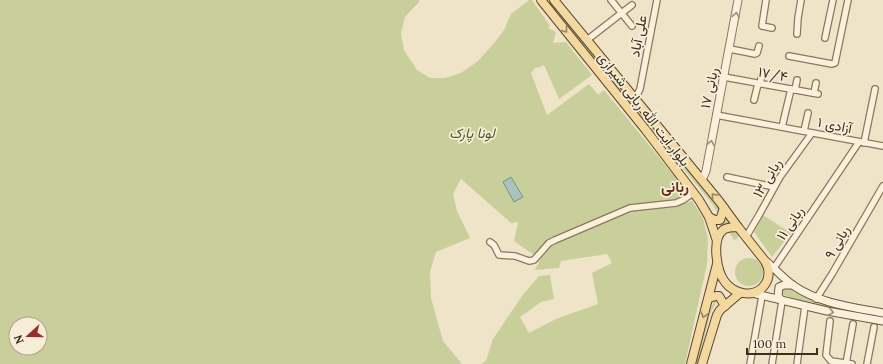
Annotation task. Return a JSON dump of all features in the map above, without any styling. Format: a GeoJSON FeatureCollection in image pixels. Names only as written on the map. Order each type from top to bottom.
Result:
{"type":"FeatureCollection","features":[{"type":"Feature","properties":{"kind":"main road","name":"بلوار آیت الله ربانی شیرازی"},"geometry":{"type":"LineString","coordinates":[[540,0],[645,129],[693,192],[709,217],[717,240]]}},
{"type":"Feature","properties":{"kind":"main road","name":"بلوار آیت الله ربانی شیرازی"},"geometry":{"type":"LineString","coordinates":[[554,0],[633,98],[702,180],[738,227]]}},
{"type":"Feature","properties":{"kind":"main road","name":"ربانی ۱۷"},"geometry":{"type":"LineString","coordinates":[[702,180],[706,171],[738,0]]}},
{"type":"Feature","properties":{"kind":"main road"},"geometry":{"type":"LineString","coordinates":[[709,217],[714,220],[720,220],[724,208]]}},
{"type":"Feature","properties":{"kind":"main road"},"geometry":{"type":"LineString","coordinates":[[691,364],[718,264],[717,240],[724,230],[738,227],[766,261],[793,286]]}},
{"type":"Feature","properties":{"kind":"main road"},"geometry":{"type":"LineString","coordinates":[[752,293],[761,289],[767,281],[769,271],[766,261]]}},
{"type":"Feature","properties":{"kind":"main road"},"geometry":{"type":"LineString","coordinates":[[718,264],[725,283],[740,293],[752,293],[805,306],[883,321]]}},
{"type":"Feature","properties":{"kind":"main road"},"geometry":{"type":"LineString","coordinates":[[782,301],[778,296],[779,287],[784,284],[793,286],[828,303],[883,313]]}},
{"type":"Feature","properties":{"kind":"main road"},"geometry":{"type":"LineString","coordinates":[[702,364],[717,315],[720,310],[740,293]]}},
{"type":"Feature","properties":{"kind":"main road"},"geometry":{"type":"LineString","coordinates":[[709,298],[719,296],[725,306]]}},
{"type":"Feature","properties":{"kind":"street"},"geometry":{"type":"LineString","coordinates":[[611,0],[632,26]]}},
{"type":"Feature","properties":{"kind":"street","name":"علی آباد"},"geometry":{"type":"LineString","coordinates":[[633,98],[640,89],[657,0]]}},
{"type":"Feature","properties":{"kind":"street"},"geometry":{"type":"LineString","coordinates":[[766,0],[762,26],[772,28]]}},
{"type":"Feature","properties":{"kind":"street"},"geometry":{"type":"LineString","coordinates":[[798,34],[798,18],[801,0]]}},
{"type":"Feature","properties":{"kind":"street"},"geometry":{"type":"LineString","coordinates":[[825,38],[833,0]]}},
{"type":"Feature","properties":{"kind":"street"},"geometry":{"type":"LineString","coordinates":[[789,56],[832,64],[835,63],[848,0]]}},
{"type":"Feature","properties":{"kind":"street"},"geometry":{"type":"LineString","coordinates":[[587,40],[632,5]]}},
{"type":"Feature","properties":{"kind":"street"},"geometry":{"type":"LineString","coordinates":[[730,48],[755,54],[757,53],[759,46]]}},
{"type":"Feature","properties":{"kind":"street"},"geometry":{"type":"LineString","coordinates":[[754,100],[762,74]]}},
{"type":"Feature","properties":{"kind":"street","name":"۱۷/۴"},"geometry":{"type":"LineString","coordinates":[[724,77],[816,94],[816,83]]}},
{"type":"Feature","properties":{"kind":"street"},"geometry":{"type":"LineString","coordinates":[[782,127],[797,80]]}},
{"type":"Feature","properties":{"kind":"street"},"geometry":{"type":"LineString","coordinates":[[861,143],[875,89]]}},
{"type":"Feature","properties":{"kind":"street"},"geometry":{"type":"LineString","coordinates":[[804,131],[808,114]]}},
{"type":"Feature","properties":{"kind":"street","name":"آزادی ۱"},"geometry":{"type":"LineString","coordinates":[[716,115],[883,146]]}},
{"type":"Feature","properties":{"kind":"street","name":"ربانی ۱۳"},"geometry":{"type":"LineString","coordinates":[[746,237],[780,177],[812,133]]}},
{"type":"Feature","properties":{"kind":"street","name":"ربانی ۱۱"},"geometry":{"type":"LineString","coordinates":[[774,268],[861,143]]}},
{"type":"Feature","properties":{"kind":"street"},"geometry":{"type":"LineString","coordinates":[[727,177],[774,187]]}},
{"type":"Feature","properties":{"kind":"street","name":"ربانی ۹"},"geometry":{"type":"LineString","coordinates":[[816,298],[832,274],[883,186]]}},
{"type":"Feature","properties":{"kind":"street"},"geometry":{"type":"LineString","coordinates":[[490,242],[499,255],[515,256],[529,261],[534,260],[549,243],[555,240],[630,208],[676,203],[683,200],[693,192]]}},
{"type":"Feature","properties":{"kind":"street"},"geometry":{"type":"LineString","coordinates":[[750,364],[762,296]]}},
{"type":"Feature","properties":{"kind":"street"},"geometry":{"type":"LineString","coordinates":[[772,364],[782,301]]}},
{"type":"Feature","properties":{"kind":"street"},"geometry":{"type":"LineString","coordinates":[[798,364],[805,306]]}},
{"type":"Feature","properties":{"kind":"street"},"geometry":{"type":"LineString","coordinates":[[830,321],[826,355],[831,361],[848,364],[853,324]]}},
{"type":"Feature","properties":{"kind":"street"},"geometry":{"type":"LineString","coordinates":[[867,364],[874,327]]}},
{"type":"Feature","properties":{"kind":"green space","name":"لونا پارک"},"geometry":{"type":"Polygon","coordinates":[[[0,0],[419,0],[419,2],[405,17],[401,33],[404,50],[417,70],[430,78],[445,78],[461,73],[478,61],[504,30],[511,14],[529,0],[532,0],[550,26],[548,28],[556,32],[553,43],[566,42],[592,75],[559,99],[544,65],[535,68],[531,73],[547,115],[589,84],[598,95],[604,90],[689,194],[677,199],[628,206],[548,242],[534,255],[514,241],[518,222],[511,223],[461,179],[453,194],[457,211],[470,238],[436,252],[430,272],[431,298],[443,341],[462,364],[0,364],[0,0]]]}},
{"type":"Feature","properties":{"kind":"green space"},"geometry":{"type":"Polygon","coordinates":[[[546,0],[549,0],[719,209],[738,233],[739,235],[737,239],[734,240],[713,205],[546,0]]]}},
{"type":"Feature","properties":{"kind":"green space"},"geometry":{"type":"Polygon","coordinates":[[[692,201],[703,218],[708,239],[707,264],[685,364],[481,364],[486,361],[493,339],[522,296],[539,276],[550,275],[554,299],[541,302],[520,317],[529,333],[556,319],[598,304],[592,273],[612,263],[607,254],[561,261],[559,268],[535,270],[541,258],[554,243],[624,213],[637,209],[679,205],[692,201]]]}},
{"type":"Feature","properties":{"kind":"green space"},"geometry":{"type":"Polygon","coordinates":[[[763,215],[791,233],[772,257],[754,232],[763,215]]]}},
{"type":"Feature","properties":{"kind":"green space"},"geometry":{"type":"Polygon","coordinates":[[[749,258],[759,262],[763,272],[759,282],[749,286],[739,282],[735,272],[739,262],[749,258]]]}},
{"type":"Feature","properties":{"kind":"green space"},"geometry":{"type":"Polygon","coordinates":[[[787,287],[810,299],[834,307],[883,316],[883,318],[804,302],[779,293],[779,290],[787,287]]]}},
{"type":"Feature","properties":{"kind":"green space"},"geometry":{"type":"Polygon","coordinates":[[[716,298],[718,299],[710,314],[698,364],[696,364],[708,313],[716,298]]]}},
{"type":"Feature","properties":{"kind":"water"},"geometry":{"type":"Polygon","coordinates":[[[511,177],[523,197],[514,202],[503,182],[511,177]]]}},
{"type":"Feature","properties":{"kind":"district","name":"ربانی"},"geometry":{"type":"Point","coordinates":[675,187]}}]}
